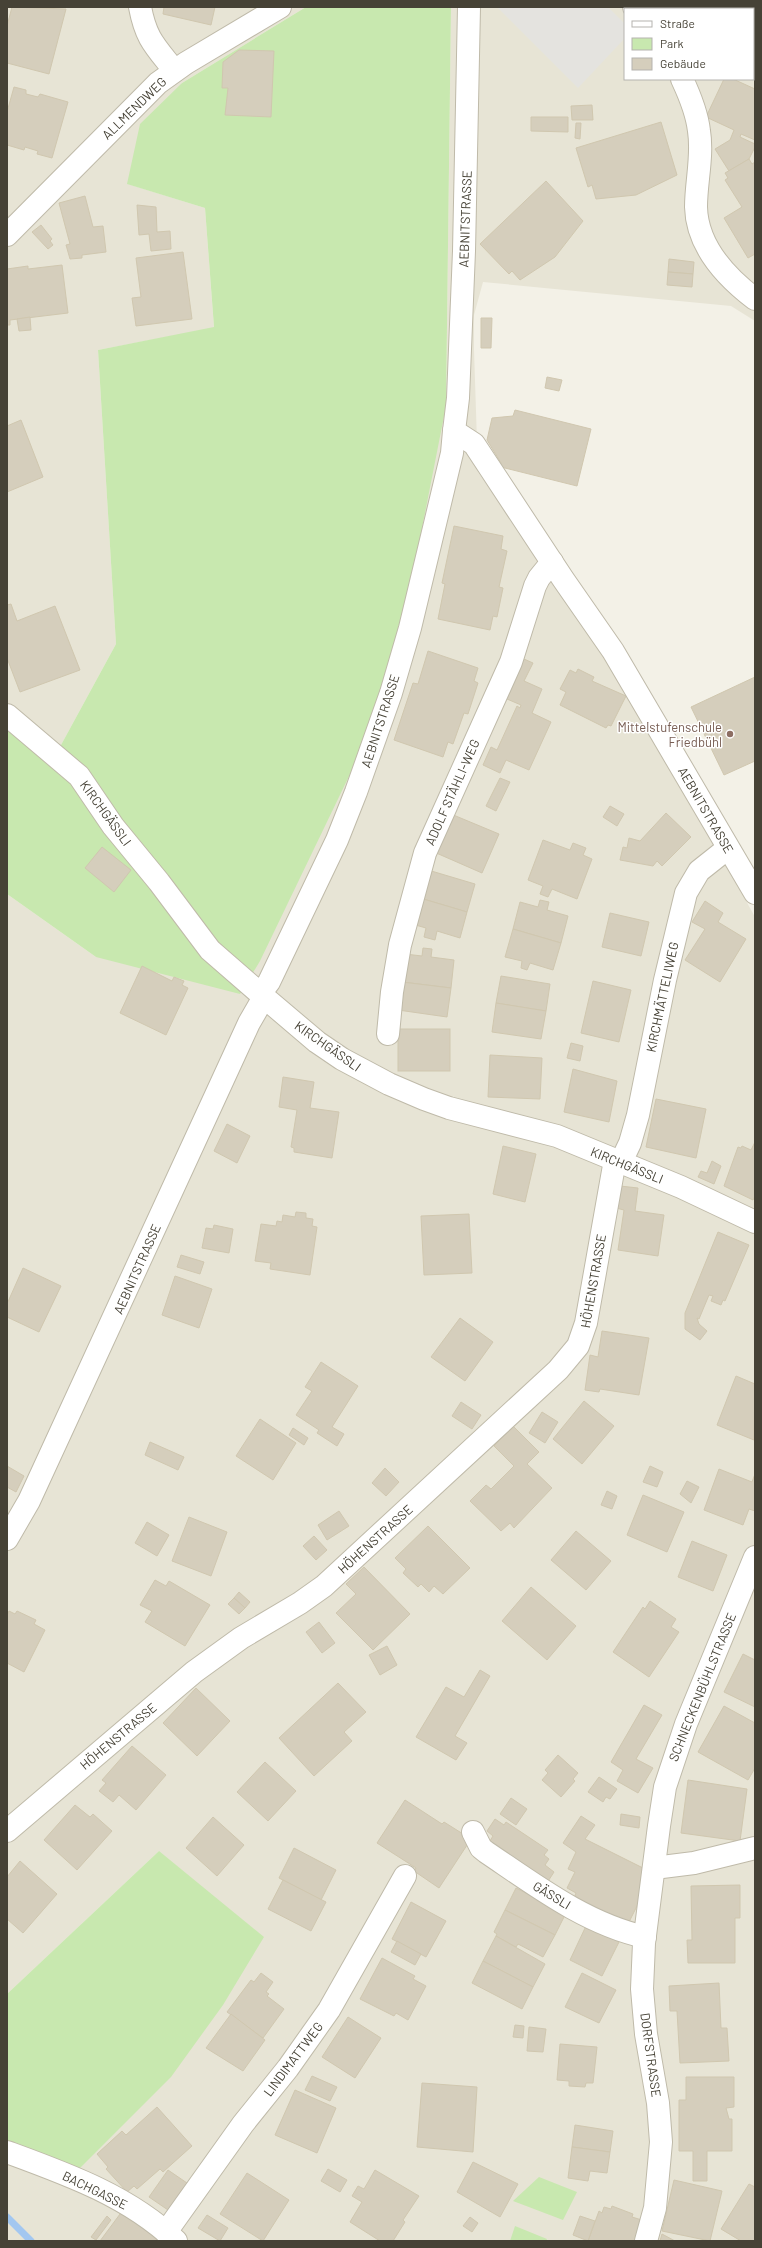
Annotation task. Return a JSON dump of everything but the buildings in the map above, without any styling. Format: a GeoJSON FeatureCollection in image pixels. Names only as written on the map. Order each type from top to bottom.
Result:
{"type":"FeatureCollection","features":[{"type":"Feature","properties":{"kind":"street"},"geometry":{"type":"LineString","coordinates":[[140,7],[145,30],[149,38],[174,70]]}},
{"type":"Feature","properties":{"kind":"street","name":"ALLMENDWEG"},"geometry":{"type":"LineString","coordinates":[[7,235],[158,83],[174,70],[280,7]]}},
{"type":"Feature","properties":{"kind":"street","name":"AEBNITSTRASSE"},"geometry":{"type":"LineString","coordinates":[[9,1530],[33,1494],[215,1097],[336,840],[356,792],[390,693],[410,628],[452,453],[458,398],[465,236],[469,7]]}},
{"type":"Feature","properties":{"kind":"street"},"geometry":{"type":"LineString","coordinates":[[682,80],[695,112],[699,132],[696,209],[702,232],[711,256],[726,275],[755,299]]}},
{"type":"Feature","properties":{"kind":"street","name":"AEBNITSTRASSE"},"geometry":{"type":"LineString","coordinates":[[454,431],[474,444],[613,651],[755,893]]}},
{"type":"Feature","properties":{"kind":"street","name":"ADOLF STÄHLI-WEG"},"geometry":{"type":"LineString","coordinates":[[388,1034],[392,992],[400,945],[425,853],[511,662],[535,586],[539,578],[552,562]]}},
{"type":"Feature","properties":{"kind":"street","name":"KIRCHGÄSSLI"},"geometry":{"type":"LineString","coordinates":[[7,715],[79,776],[88,786],[109,821],[160,882],[210,950],[317,1042],[342,1059],[389,1084],[449,1108],[557,1136],[681,1187],[755,1222]]}},
{"type":"Feature","properties":{"kind":"street","name":"KIRCHMÄTTELIWEG"},"geometry":{"type":"LineString","coordinates":[[618,1161],[630,1143],[638,1115],[665,980],[686,893],[699,871],[728,848]]}},
{"type":"Feature","properties":{"kind":"street","name":"HÖHENSTRASSE"},"geometry":{"type":"LineString","coordinates":[[7,1832],[194,1672],[241,1638],[300,1604],[324,1586],[558,1370],[578,1346],[586,1323],[618,1161]]}},
{"type":"Feature","properties":{"kind":"street","name":"SCHNECKENBÜHLSTRASSE"},"geometry":{"type":"LineString","coordinates":[[654,1868],[664,1795],[671,1766],[686,1724],[755,1557]]}},
{"type":"Feature","properties":{"kind":"street","name":"GÄSSLI"},"geometry":{"type":"LineString","coordinates":[[473,1832],[481,1848],[534,1885],[595,1919],[627,1933],[645,1937]]}},
{"type":"Feature","properties":{"kind":"street"},"geometry":{"type":"LineString","coordinates":[[654,1868],[694,1863],[755,1848]]}},
{"type":"Feature","properties":{"kind":"street","name":"DORFSTRASSE"},"geometry":{"type":"LineString","coordinates":[[646,2241],[655,2208],[661,2142],[658,2103],[646,2034],[642,1990],[645,1937],[654,1868]]}},
{"type":"Feature","properties":{"kind":"street","name":"LINDIMATTWEG"},"geometry":{"type":"LineString","coordinates":[[171,2237],[243,2124],[288,2068],[330,2010],[405,1876]]}},
{"type":"Feature","properties":{"kind":"street","name":"BACHGASSE"},"geometry":{"type":"LineString","coordinates":[[7,2152],[50,2168],[110,2195],[138,2211],[171,2237]]}},
{"type":"Feature","properties":{"kind":"shaded area"},"geometry":{"type":"Polygon","coordinates":[[[7,7],[306,7],[182,83],[128,184],[205,208],[214,328],[98,350],[116,644],[55,756],[7,715],[7,7]]]}},
{"type":"Feature","properties":{"kind":"shaded area"},"geometry":{"type":"Polygon","coordinates":[[[451,7],[755,7],[755,321],[731,306],[483,282],[474,315],[474,350],[478,472],[557,584],[649,725],[755,917],[755,2241],[7,2241],[7,2152],[71,2177],[97,2149],[159,1851],[7,1994],[7,894],[96,957],[446,406],[451,7]]]}},
{"type":"Feature","properties":{"kind":"shaded area"},"geometry":{"type":"Polygon","coordinates":[[[497,7],[608,7],[624,23],[624,39],[578,88],[497,7]]]}},
{"type":"Feature","properties":{"kind":"green space"},"geometry":{"type":"Polygon","coordinates":[[[306,7],[451,7],[446,406],[390,691],[260,961],[240,994],[96,957],[7,894],[7,715],[55,756],[116,644],[98,350],[214,327],[205,208],[127,184],[140,124],[182,83],[306,7]]]}},
{"type":"Feature","properties":{"kind":"green space"},"geometry":{"type":"Polygon","coordinates":[[[159,1851],[264,1937],[223,2005],[171,2077],[71,2177],[7,2152],[7,1994],[159,1851]]]}},
{"type":"Feature","properties":{"kind":"green space"},"geometry":{"type":"Polygon","coordinates":[[[539,2177],[577,2192],[563,2220],[513,2201],[539,2177]]]}},
{"type":"Feature","properties":{"kind":"green space"},"geometry":{"type":"Polygon","coordinates":[[[515,2226],[547,2239],[546,2241],[510,2241],[515,2226]]]}},
{"type":"Feature","properties":{"kind":"waterway"},"geometry":{"type":"LineString","coordinates":[[7,2217],[31,2241]]}},
{"type":"Feature","properties":{"kind":"place","name":"Mittelstufenschule Friedbühl"},"geometry":{"type":"Point","coordinates":[730,734]}}]}
